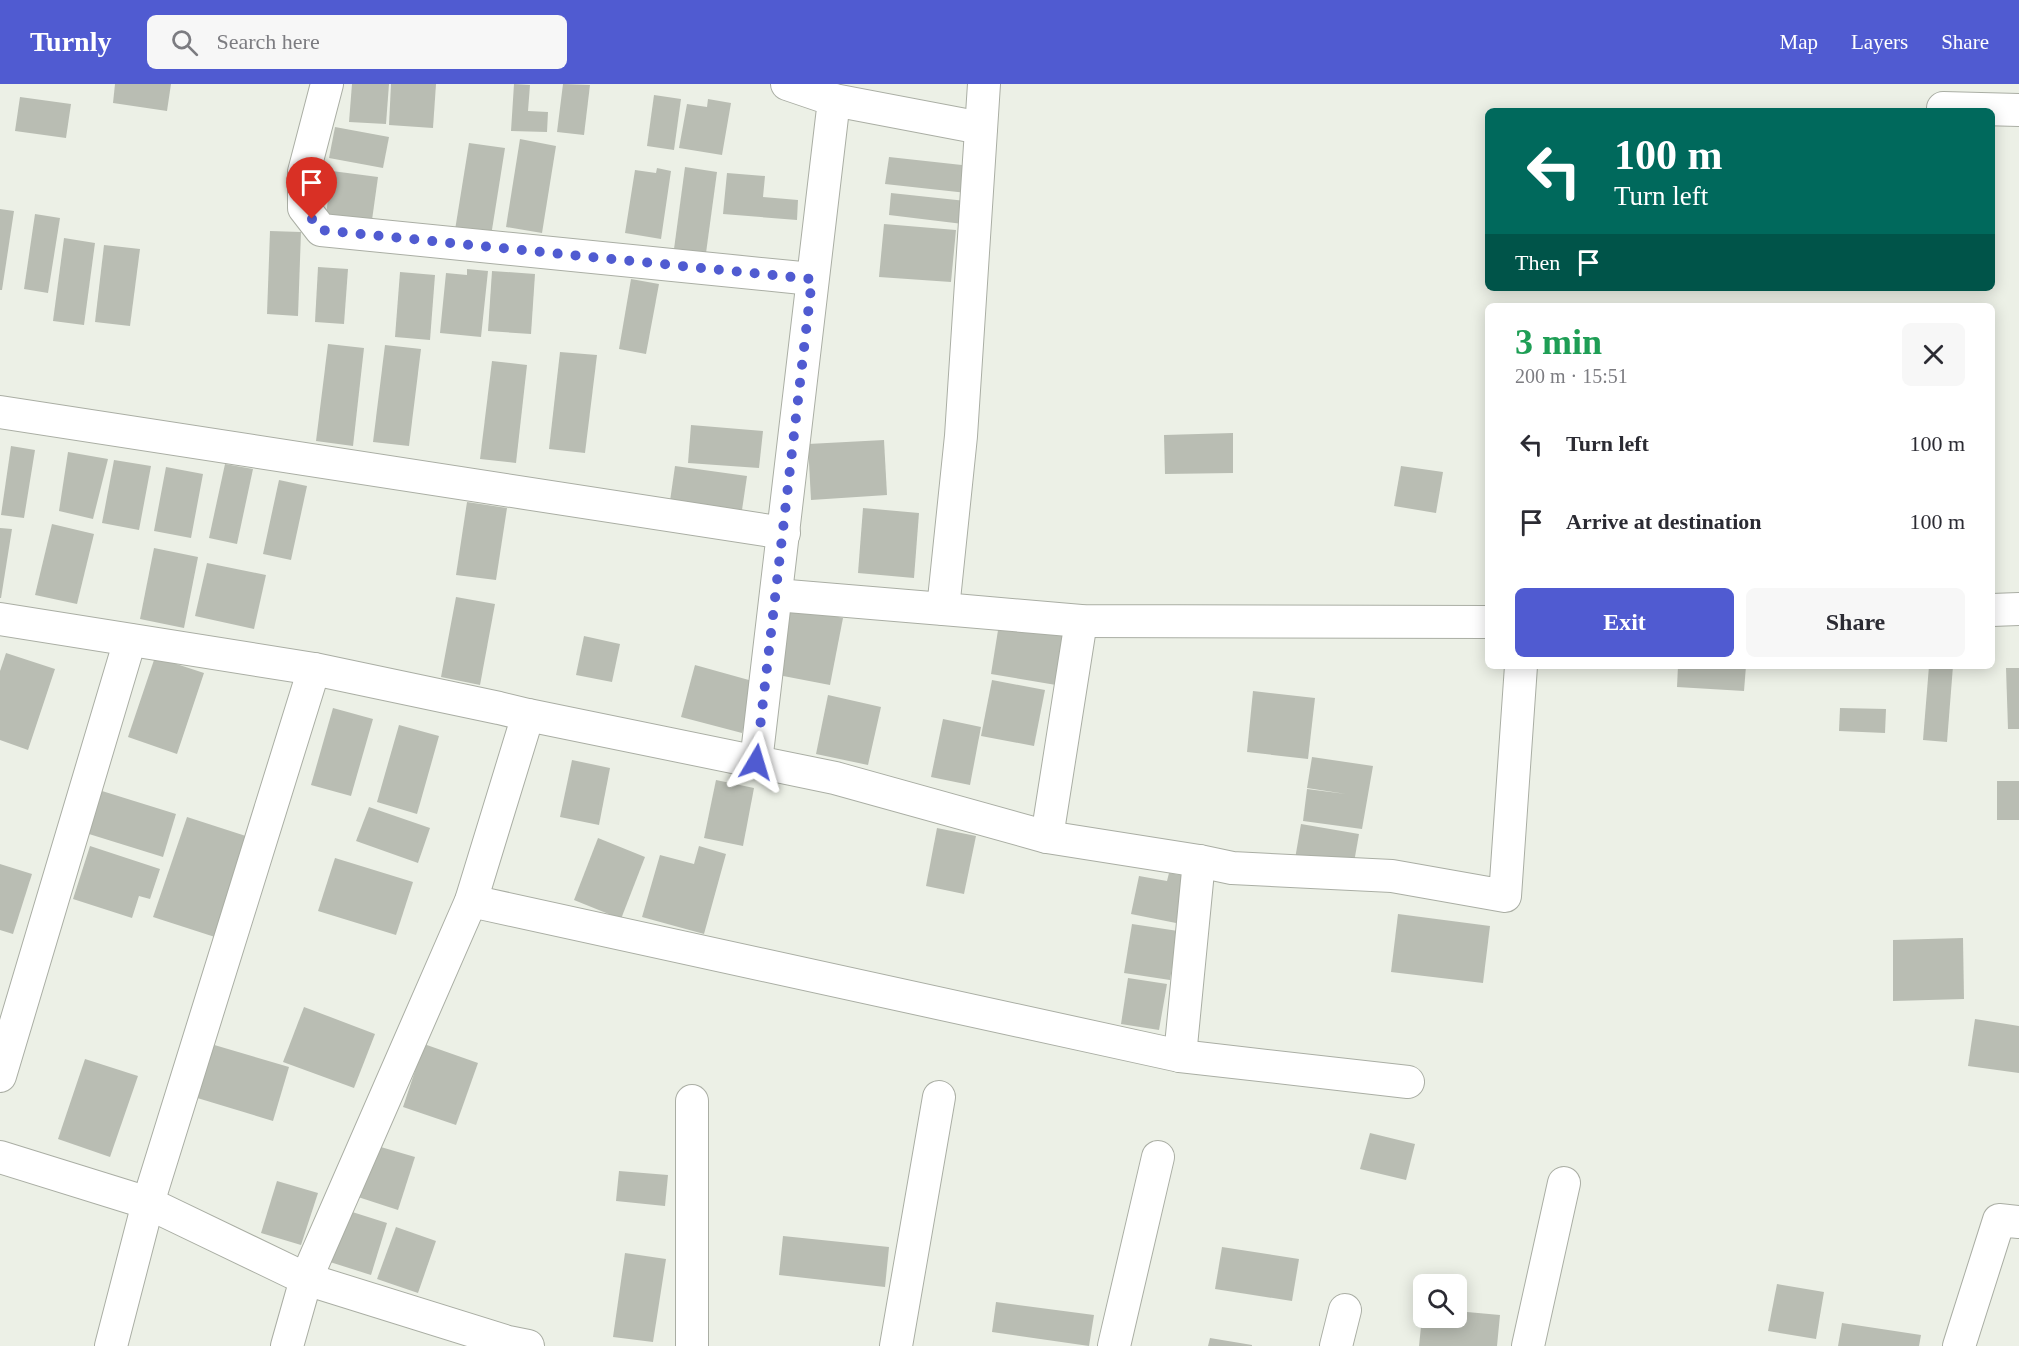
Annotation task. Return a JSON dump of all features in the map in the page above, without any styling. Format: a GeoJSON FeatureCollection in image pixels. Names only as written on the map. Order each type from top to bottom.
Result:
{"type":"FeatureCollection","features":[{"type":"Feature","properties":{"kind":"street"},"geometry":{"type":"LineString","coordinates":[[327,84],[304,172],[304,208],[321,230],[812,279]]}},
{"type":"Feature","properties":{"kind":"street"},"geometry":{"type":"LineString","coordinates":[[787,84],[834,100],[981,128]]}},
{"type":"Feature","properties":{"kind":"street"},"geometry":{"type":"LineString","coordinates":[[943,609],[961,436],[984,84]]}},
{"type":"Feature","properties":{"kind":"street"},"geometry":{"type":"LineString","coordinates":[[756,762],[834,100]]}},
{"type":"Feature","properties":{"kind":"street"},"geometry":{"type":"LineString","coordinates":[[1995,109],[2019,110]]}},
{"type":"Feature","properties":{"kind":"street"},"geometry":{"type":"LineString","coordinates":[[0,412],[784,533]]}},
{"type":"Feature","properties":{"kind":"street"},"geometry":{"type":"LineString","coordinates":[[776,595],[1082,621],[1485,622]]}},
{"type":"Feature","properties":{"kind":"street"},"geometry":{"type":"LineString","coordinates":[[1995,610],[2019,609]]}},
{"type":"Feature","properties":{"kind":"street"},"geometry":{"type":"LineString","coordinates":[[0,619],[314,669],[528,716],[835,778],[1047,837],[1232,868],[1392,876],[1505,896],[1521,669]]}},
{"type":"Feature","properties":{"kind":"street"},"geometry":{"type":"LineString","coordinates":[[1047,837],[1082,621]]}},
{"type":"Feature","properties":{"kind":"street"},"geometry":{"type":"LineString","coordinates":[[0,1076],[130,640]]}},
{"type":"Feature","properties":{"kind":"street"},"geometry":{"type":"LineString","coordinates":[[111,1346],[148,1203],[314,669]]}},
{"type":"Feature","properties":{"kind":"street"},"geometry":{"type":"LineString","coordinates":[[287,1346],[306,1279],[471,902],[528,716]]}},
{"type":"Feature","properties":{"kind":"street"},"geometry":{"type":"LineString","coordinates":[[1180,1056],[1199,861]]}},
{"type":"Feature","properties":{"kind":"street"},"geometry":{"type":"LineString","coordinates":[[471,902],[1180,1056],[1408,1082]]}},
{"type":"Feature","properties":{"kind":"street"},"geometry":{"type":"LineString","coordinates":[[896,1346],[939,1097]]}},
{"type":"Feature","properties":{"kind":"street"},"geometry":{"type":"LineString","coordinates":[[692,1101],[692,1346]]}},
{"type":"Feature","properties":{"kind":"street"},"geometry":{"type":"LineString","coordinates":[[0,1157],[148,1203],[306,1279],[508,1342],[528,1346]]}},
{"type":"Feature","properties":{"kind":"street"},"geometry":{"type":"LineString","coordinates":[[1114,1346],[1158,1157]]}},
{"type":"Feature","properties":{"kind":"street"},"geometry":{"type":"LineString","coordinates":[[1528,1346],[1564,1183]]}},
{"type":"Feature","properties":{"kind":"street"},"geometry":{"type":"LineString","coordinates":[[1959,1346],[1998,1220],[2019,1222]]}},
{"type":"Feature","properties":{"kind":"street"},"geometry":{"type":"LineString","coordinates":[[1336,1346],[1345,1310]]}},
{"type":"Feature","properties":{"kind":"building"},"geometry":{"type":"Polygon","coordinates":[[[115,84],[171,84],[167,111],[113,103],[115,84]]]}},
{"type":"Feature","properties":{"kind":"building"},"geometry":{"type":"Polygon","coordinates":[[[352,84],[389,84],[386,124],[349,122],[352,84]]]}},
{"type":"Feature","properties":{"kind":"building"},"geometry":{"type":"Polygon","coordinates":[[[391,84],[436,84],[433,128],[389,125],[391,84]]]}},
{"type":"Feature","properties":{"kind":"building"},"geometry":{"type":"Polygon","coordinates":[[[514,84],[530,85],[528,111],[548,112],[547,132],[511,131],[514,84]]]}},
{"type":"Feature","properties":{"kind":"building"},"geometry":{"type":"Polygon","coordinates":[[[563,84],[590,85],[584,135],[557,132],[563,84]]]}},
{"type":"Feature","properties":{"kind":"building"},"geometry":{"type":"Polygon","coordinates":[[[654,95],[681,99],[674,150],[647,146],[654,95]]]}},
{"type":"Feature","properties":{"kind":"building"},"geometry":{"type":"Polygon","coordinates":[[[20,97],[71,104],[66,138],[15,131],[20,97]]]}},
{"type":"Feature","properties":{"kind":"building"},"geometry":{"type":"Polygon","coordinates":[[[708,99],[731,103],[722,155],[679,148],[687,104],[707,107],[708,99]]]}},
{"type":"Feature","properties":{"kind":"building"},"geometry":{"type":"Polygon","coordinates":[[[335,127],[389,137],[383,168],[329,158],[335,127]]]}},
{"type":"Feature","properties":{"kind":"building"},"geometry":{"type":"Polygon","coordinates":[[[520,139],[556,146],[542,233],[506,227],[520,139]]]}},
{"type":"Feature","properties":{"kind":"building"},"geometry":{"type":"Polygon","coordinates":[[[469,143],[505,148],[491,236],[455,230],[469,143]]]}},
{"type":"Feature","properties":{"kind":"building"},"geometry":{"type":"Polygon","coordinates":[[[889,157],[971,166],[967,193],[885,184],[889,157]]]}},
{"type":"Feature","properties":{"kind":"building"},"geometry":{"type":"Polygon","coordinates":[[[685,167],[717,172],[706,253],[674,249],[685,167]]]}},
{"type":"Feature","properties":{"kind":"building"},"geometry":{"type":"Polygon","coordinates":[[[657,168],[671,171],[661,239],[625,233],[635,170],[656,173],[657,168]]]}},
{"type":"Feature","properties":{"kind":"building"},"geometry":{"type":"Polygon","coordinates":[[[332,171],[378,177],[372,220],[326,214],[332,171]]]}},
{"type":"Feature","properties":{"kind":"building"},"geometry":{"type":"Polygon","coordinates":[[[727,173],[765,176],[763,197],[798,200],[797,220],[723,214],[727,173]]]}},
{"type":"Feature","properties":{"kind":"building"},"geometry":{"type":"Polygon","coordinates":[[[891,193],[966,201],[963,224],[889,215],[891,193]]]}},
{"type":"Feature","properties":{"kind":"building"},"geometry":{"type":"Polygon","coordinates":[[[0,209],[14,211],[2,290],[0,290],[0,209]]]}},
{"type":"Feature","properties":{"kind":"building"},"geometry":{"type":"Polygon","coordinates":[[[35,214],[60,218],[48,293],[24,289],[35,214]]]}},
{"type":"Feature","properties":{"kind":"building"},"geometry":{"type":"Polygon","coordinates":[[[884,224],[956,230],[951,282],[879,277],[884,224]]]}},
{"type":"Feature","properties":{"kind":"building"},"geometry":{"type":"Polygon","coordinates":[[[270,231],[301,232],[298,316],[267,314],[270,231]]]}},
{"type":"Feature","properties":{"kind":"building"},"geometry":{"type":"Polygon","coordinates":[[[64,238],[95,243],[84,325],[53,321],[64,238]]]}},
{"type":"Feature","properties":{"kind":"building"},"geometry":{"type":"Polygon","coordinates":[[[104,245],[140,249],[130,326],[95,322],[104,245]]]}},
{"type":"Feature","properties":{"kind":"building"},"geometry":{"type":"Polygon","coordinates":[[[318,267],[348,269],[344,324],[315,322],[318,267]]]}},
{"type":"Feature","properties":{"kind":"building"},"geometry":{"type":"Polygon","coordinates":[[[467,269],[488,271],[481,337],[440,333],[446,273],[467,275],[467,269]]]}},
{"type":"Feature","properties":{"kind":"building"},"geometry":{"type":"Polygon","coordinates":[[[492,271],[535,274],[531,334],[488,331],[492,271]]]}},
{"type":"Feature","properties":{"kind":"building"},"geometry":{"type":"Polygon","coordinates":[[[400,272],[435,275],[430,340],[395,337],[400,272]]]}},
{"type":"Feature","properties":{"kind":"building"},"geometry":{"type":"Polygon","coordinates":[[[631,279],[659,284],[646,354],[619,349],[631,279]]]}},
{"type":"Feature","properties":{"kind":"building"},"geometry":{"type":"Polygon","coordinates":[[[328,344],[364,348],[353,446],[316,441],[328,344]]]}},
{"type":"Feature","properties":{"kind":"building"},"geometry":{"type":"Polygon","coordinates":[[[385,345],[421,349],[409,446],[373,442],[385,345]]]}},
{"type":"Feature","properties":{"kind":"building"},"geometry":{"type":"Polygon","coordinates":[[[560,352],[597,355],[585,453],[549,449],[560,352]]]}},
{"type":"Feature","properties":{"kind":"building"},"geometry":{"type":"Polygon","coordinates":[[[492,361],[527,365],[516,463],[480,459],[492,361]]]}},
{"type":"Feature","properties":{"kind":"building"},"geometry":{"type":"Polygon","coordinates":[[[691,425],[763,431],[759,468],[688,463],[691,425]]]}},
{"type":"Feature","properties":{"kind":"building"},"geometry":{"type":"Polygon","coordinates":[[[1233,433],[1233,473],[1165,474],[1164,435],[1233,433]]]}},
{"type":"Feature","properties":{"kind":"building"},"geometry":{"type":"Polygon","coordinates":[[[884,440],[887,495],[811,500],[808,444],[884,440]]]}},
{"type":"Feature","properties":{"kind":"building"},"geometry":{"type":"Polygon","coordinates":[[[11,446],[35,450],[24,518],[1,515],[11,446]]]}},
{"type":"Feature","properties":{"kind":"building"},"geometry":{"type":"Polygon","coordinates":[[[68,452],[108,459],[93,519],[59,511],[68,452]]]}},
{"type":"Feature","properties":{"kind":"building"},"geometry":{"type":"Polygon","coordinates":[[[114,460],[151,466],[139,530],[102,523],[114,460]]]}},
{"type":"Feature","properties":{"kind":"building"},"geometry":{"type":"Polygon","coordinates":[[[225,464],[253,469],[237,544],[209,538],[225,464]]]}},
{"type":"Feature","properties":{"kind":"building"},"geometry":{"type":"Polygon","coordinates":[[[675,466],[747,476],[742,510],[670,501],[675,466]]]}},
{"type":"Feature","properties":{"kind":"building"},"geometry":{"type":"Polygon","coordinates":[[[1401,466],[1443,472],[1436,513],[1394,506],[1401,466]]]}},
{"type":"Feature","properties":{"kind":"building"},"geometry":{"type":"Polygon","coordinates":[[[166,467],[203,474],[191,538],[154,531],[166,467]]]}},
{"type":"Feature","properties":{"kind":"building"},"geometry":{"type":"Polygon","coordinates":[[[279,480],[307,486],[291,560],[263,554],[279,480]]]}},
{"type":"Feature","properties":{"kind":"building"},"geometry":{"type":"Polygon","coordinates":[[[467,502],[507,508],[496,580],[456,575],[467,502]]]}},
{"type":"Feature","properties":{"kind":"building"},"geometry":{"type":"Polygon","coordinates":[[[863,508],[919,513],[914,578],[858,573],[863,508]]]}},
{"type":"Feature","properties":{"kind":"building"},"geometry":{"type":"Polygon","coordinates":[[[52,524],[94,534],[77,604],[35,595],[52,524]]]}},
{"type":"Feature","properties":{"kind":"building"},"geometry":{"type":"Polygon","coordinates":[[[0,528],[12,529],[1,598],[0,598],[0,528]]]}},
{"type":"Feature","properties":{"kind":"building"},"geometry":{"type":"Polygon","coordinates":[[[154,548],[198,557],[184,628],[140,619],[154,548]]]}},
{"type":"Feature","properties":{"kind":"building"},"geometry":{"type":"Polygon","coordinates":[[[207,563],[266,575],[254,629],[195,616],[207,563]]]}},
{"type":"Feature","properties":{"kind":"building"},"geometry":{"type":"Polygon","coordinates":[[[456,597],[495,604],[480,685],[441,677],[456,597]]]}},
{"type":"Feature","properties":{"kind":"building"},"geometry":{"type":"Polygon","coordinates":[[[791,607],[843,618],[830,685],[778,675],[791,607]]]}},
{"type":"Feature","properties":{"kind":"building"},"geometry":{"type":"Polygon","coordinates":[[[999,624],[1071,636],[1062,686],[991,674],[999,624]]]}},
{"type":"Feature","properties":{"kind":"building"},"geometry":{"type":"Polygon","coordinates":[[[584,636],[620,644],[612,682],[576,675],[584,636]]]}},
{"type":"Feature","properties":{"kind":"building"},"geometry":{"type":"Polygon","coordinates":[[[6,653],[55,669],[28,750],[0,740],[0,671],[6,653]]]}},
{"type":"Feature","properties":{"kind":"building"},"geometry":{"type":"Polygon","coordinates":[[[155,657],[204,673],[177,754],[128,737],[155,657]]]}},
{"type":"Feature","properties":{"kind":"building"},"geometry":{"type":"Polygon","coordinates":[[[695,665],[756,682],[742,733],[681,717],[695,665]]]}},
{"type":"Feature","properties":{"kind":"building"},"geometry":{"type":"Polygon","coordinates":[[[2006,668],[2019,668],[2019,729],[2008,729],[2006,668]]]}},
{"type":"Feature","properties":{"kind":"building"},"geometry":{"type":"Polygon","coordinates":[[[1678,669],[1746,669],[1744,691],[1677,687],[1678,669]]]}},
{"type":"Feature","properties":{"kind":"building"},"geometry":{"type":"Polygon","coordinates":[[[1929,669],[1953,669],[1947,742],[1923,740],[1929,669]]]}},
{"type":"Feature","properties":{"kind":"building"},"geometry":{"type":"Polygon","coordinates":[[[992,680],[1045,690],[1034,746],[981,736],[992,680]]]}},
{"type":"Feature","properties":{"kind":"building"},"geometry":{"type":"Polygon","coordinates":[[[1253,691],[1315,698],[1308,759],[1247,752],[1253,691]]]}},
{"type":"Feature","properties":{"kind":"building"},"geometry":{"type":"Polygon","coordinates":[[[828,695],[881,707],[868,765],[816,754],[828,695]]]}},
{"type":"Feature","properties":{"kind":"building"},"geometry":{"type":"Polygon","coordinates":[[[333,708],[373,719],[351,796],[311,785],[333,708]]]}},
{"type":"Feature","properties":{"kind":"building"},"geometry":{"type":"Polygon","coordinates":[[[1840,708],[1886,709],[1885,733],[1839,731],[1840,708]]]}},
{"type":"Feature","properties":{"kind":"building"},"geometry":{"type":"Polygon","coordinates":[[[943,719],[981,727],[970,785],[931,777],[943,719]]]}},
{"type":"Feature","properties":{"kind":"building"},"geometry":{"type":"Polygon","coordinates":[[[399,725],[439,736],[417,814],[377,802],[399,725]]]}},
{"type":"Feature","properties":{"kind":"building"},"geometry":{"type":"Polygon","coordinates":[[[1312,757],[1373,766],[1362,829],[1303,821],[1307,789],[1346,794],[1307,788],[1312,757]]]}},
{"type":"Feature","properties":{"kind":"building"},"geometry":{"type":"Polygon","coordinates":[[[572,760],[610,768],[599,825],[560,817],[572,760]]]}},
{"type":"Feature","properties":{"kind":"building"},"geometry":{"type":"Polygon","coordinates":[[[716,780],[754,788],[743,846],[704,838],[716,780]]]}},
{"type":"Feature","properties":{"kind":"building"},"geometry":{"type":"Polygon","coordinates":[[[1997,781],[2019,781],[2019,820],[1997,820],[1997,781]]]}},
{"type":"Feature","properties":{"kind":"building"},"geometry":{"type":"Polygon","coordinates":[[[102,791],[176,814],[163,857],[89,834],[102,791]]]}},
{"type":"Feature","properties":{"kind":"building"},"geometry":{"type":"Polygon","coordinates":[[[369,807],[430,828],[418,863],[356,841],[369,807]]]}},
{"type":"Feature","properties":{"kind":"building"},"geometry":{"type":"Polygon","coordinates":[[[187,817],[252,838],[218,938],[153,917],[187,817]]]}},
{"type":"Feature","properties":{"kind":"building"},"geometry":{"type":"Polygon","coordinates":[[[1301,824],[1359,834],[1353,868],[1295,859],[1301,824]]]}},
{"type":"Feature","properties":{"kind":"building"},"geometry":{"type":"Polygon","coordinates":[[[937,828],[976,836],[964,894],[926,886],[937,828]]]}},
{"type":"Feature","properties":{"kind":"building"},"geometry":{"type":"Polygon","coordinates":[[[598,838],[645,857],[621,919],[574,900],[598,838]]]}},
{"type":"Feature","properties":{"kind":"building"},"geometry":{"type":"Polygon","coordinates":[[[90,846],[160,869],[150,899],[139,896],[132,918],[73,899],[90,846]]]}},
{"type":"Feature","properties":{"kind":"building"},"geometry":{"type":"Polygon","coordinates":[[[699,846],[726,854],[704,934],[642,917],[660,855],[694,864],[699,846]]]}},
{"type":"Feature","properties":{"kind":"building"},"geometry":{"type":"Polygon","coordinates":[[[335,858],[413,882],[396,935],[318,911],[335,858]]]}},
{"type":"Feature","properties":{"kind":"building"},"geometry":{"type":"Polygon","coordinates":[[[0,864],[32,874],[13,934],[0,930],[0,864]]]}},
{"type":"Feature","properties":{"kind":"building"},"geometry":{"type":"Polygon","coordinates":[[[1169,873],[1185,876],[1176,923],[1131,914],[1139,876],[1167,881],[1169,873]]]}},
{"type":"Feature","properties":{"kind":"building"},"geometry":{"type":"Polygon","coordinates":[[[1398,914],[1490,926],[1483,983],[1391,972],[1398,914]]]}},
{"type":"Feature","properties":{"kind":"building"},"geometry":{"type":"Polygon","coordinates":[[[1132,924],[1178,931],[1170,980],[1124,973],[1132,924]]]}},
{"type":"Feature","properties":{"kind":"building"},"geometry":{"type":"Polygon","coordinates":[[[1963,938],[1964,999],[1893,1001],[1893,940],[1963,938]]]}},
{"type":"Feature","properties":{"kind":"building"},"geometry":{"type":"Polygon","coordinates":[[[1128,978],[1167,984],[1159,1030],[1121,1024],[1128,978]]]}},
{"type":"Feature","properties":{"kind":"building"},"geometry":{"type":"Polygon","coordinates":[[[304,1007],[375,1034],[354,1088],[283,1062],[304,1007]]]}},
{"type":"Feature","properties":{"kind":"building"},"geometry":{"type":"Polygon","coordinates":[[[1975,1019],[2019,1026],[2019,1073],[1968,1066],[1975,1019]]]}},
{"type":"Feature","properties":{"kind":"building"},"geometry":{"type":"Polygon","coordinates":[[[211,1044],[289,1067],[273,1121],[194,1097],[211,1044]]]}},
{"type":"Feature","properties":{"kind":"building"},"geometry":{"type":"Polygon","coordinates":[[[424,1044],[478,1063],[456,1125],[403,1107],[424,1044]]]}},
{"type":"Feature","properties":{"kind":"building"},"geometry":{"type":"Polygon","coordinates":[[[85,1059],[138,1076],[110,1157],[58,1139],[85,1059]]]}},
{"type":"Feature","properties":{"kind":"building"},"geometry":{"type":"Polygon","coordinates":[[[1370,1133],[1415,1144],[1406,1180],[1360,1169],[1370,1133]]]}},
{"type":"Feature","properties":{"kind":"building"},"geometry":{"type":"Polygon","coordinates":[[[374,1145],[415,1157],[398,1210],[358,1197],[374,1145]]]}},
{"type":"Feature","properties":{"kind":"building"},"geometry":{"type":"Polygon","coordinates":[[[619,1171],[668,1175],[665,1206],[616,1201],[619,1171]]]}},
{"type":"Feature","properties":{"kind":"building"},"geometry":{"type":"Polygon","coordinates":[[[277,1181],[318,1193],[301,1245],[261,1233],[277,1181]]]}},
{"type":"Feature","properties":{"kind":"building"},"geometry":{"type":"Polygon","coordinates":[[[346,1210],[387,1223],[371,1275],[330,1262],[346,1210]]]}},
{"type":"Feature","properties":{"kind":"building"},"geometry":{"type":"Polygon","coordinates":[[[396,1227],[436,1241],[418,1293],[377,1279],[396,1227]]]}},
{"type":"Feature","properties":{"kind":"building"},"geometry":{"type":"Polygon","coordinates":[[[783,1236],[889,1247],[885,1287],[779,1275],[783,1236]]]}},
{"type":"Feature","properties":{"kind":"building"},"geometry":{"type":"Polygon","coordinates":[[[1222,1247],[1299,1259],[1292,1301],[1215,1289],[1222,1247]]]}},
{"type":"Feature","properties":{"kind":"building"},"geometry":{"type":"Polygon","coordinates":[[[625,1253],[666,1259],[653,1342],[613,1337],[625,1253]]]}},
{"type":"Feature","properties":{"kind":"building"},"geometry":{"type":"Polygon","coordinates":[[[1777,1284],[1824,1292],[1816,1339],[1768,1331],[1777,1284]]]}},
{"type":"Feature","properties":{"kind":"building"},"geometry":{"type":"Polygon","coordinates":[[[996,1302],[1094,1315],[1089,1346],[992,1332],[996,1302]]]}},
{"type":"Feature","properties":{"kind":"building"},"geometry":{"type":"Polygon","coordinates":[[[1467,1312],[1500,1315],[1497,1346],[1419,1346],[1421,1328],[1467,1328],[1467,1312]]]}},
{"type":"Feature","properties":{"kind":"building"},"geometry":{"type":"Polygon","coordinates":[[[1842,1323],[1921,1335],[1919,1346],[1838,1346],[1842,1323]]]}},
{"type":"Feature","properties":{"kind":"building"},"geometry":{"type":"Polygon","coordinates":[[[1210,1338],[1252,1345],[1252,1346],[1208,1346],[1210,1338]]]}},
{"type":"Feature","properties":{"kind":"route"},"geometry":{"type":"LineString","coordinates":[[312,219],[321,230],[812,279],[756,762]]}}]}
